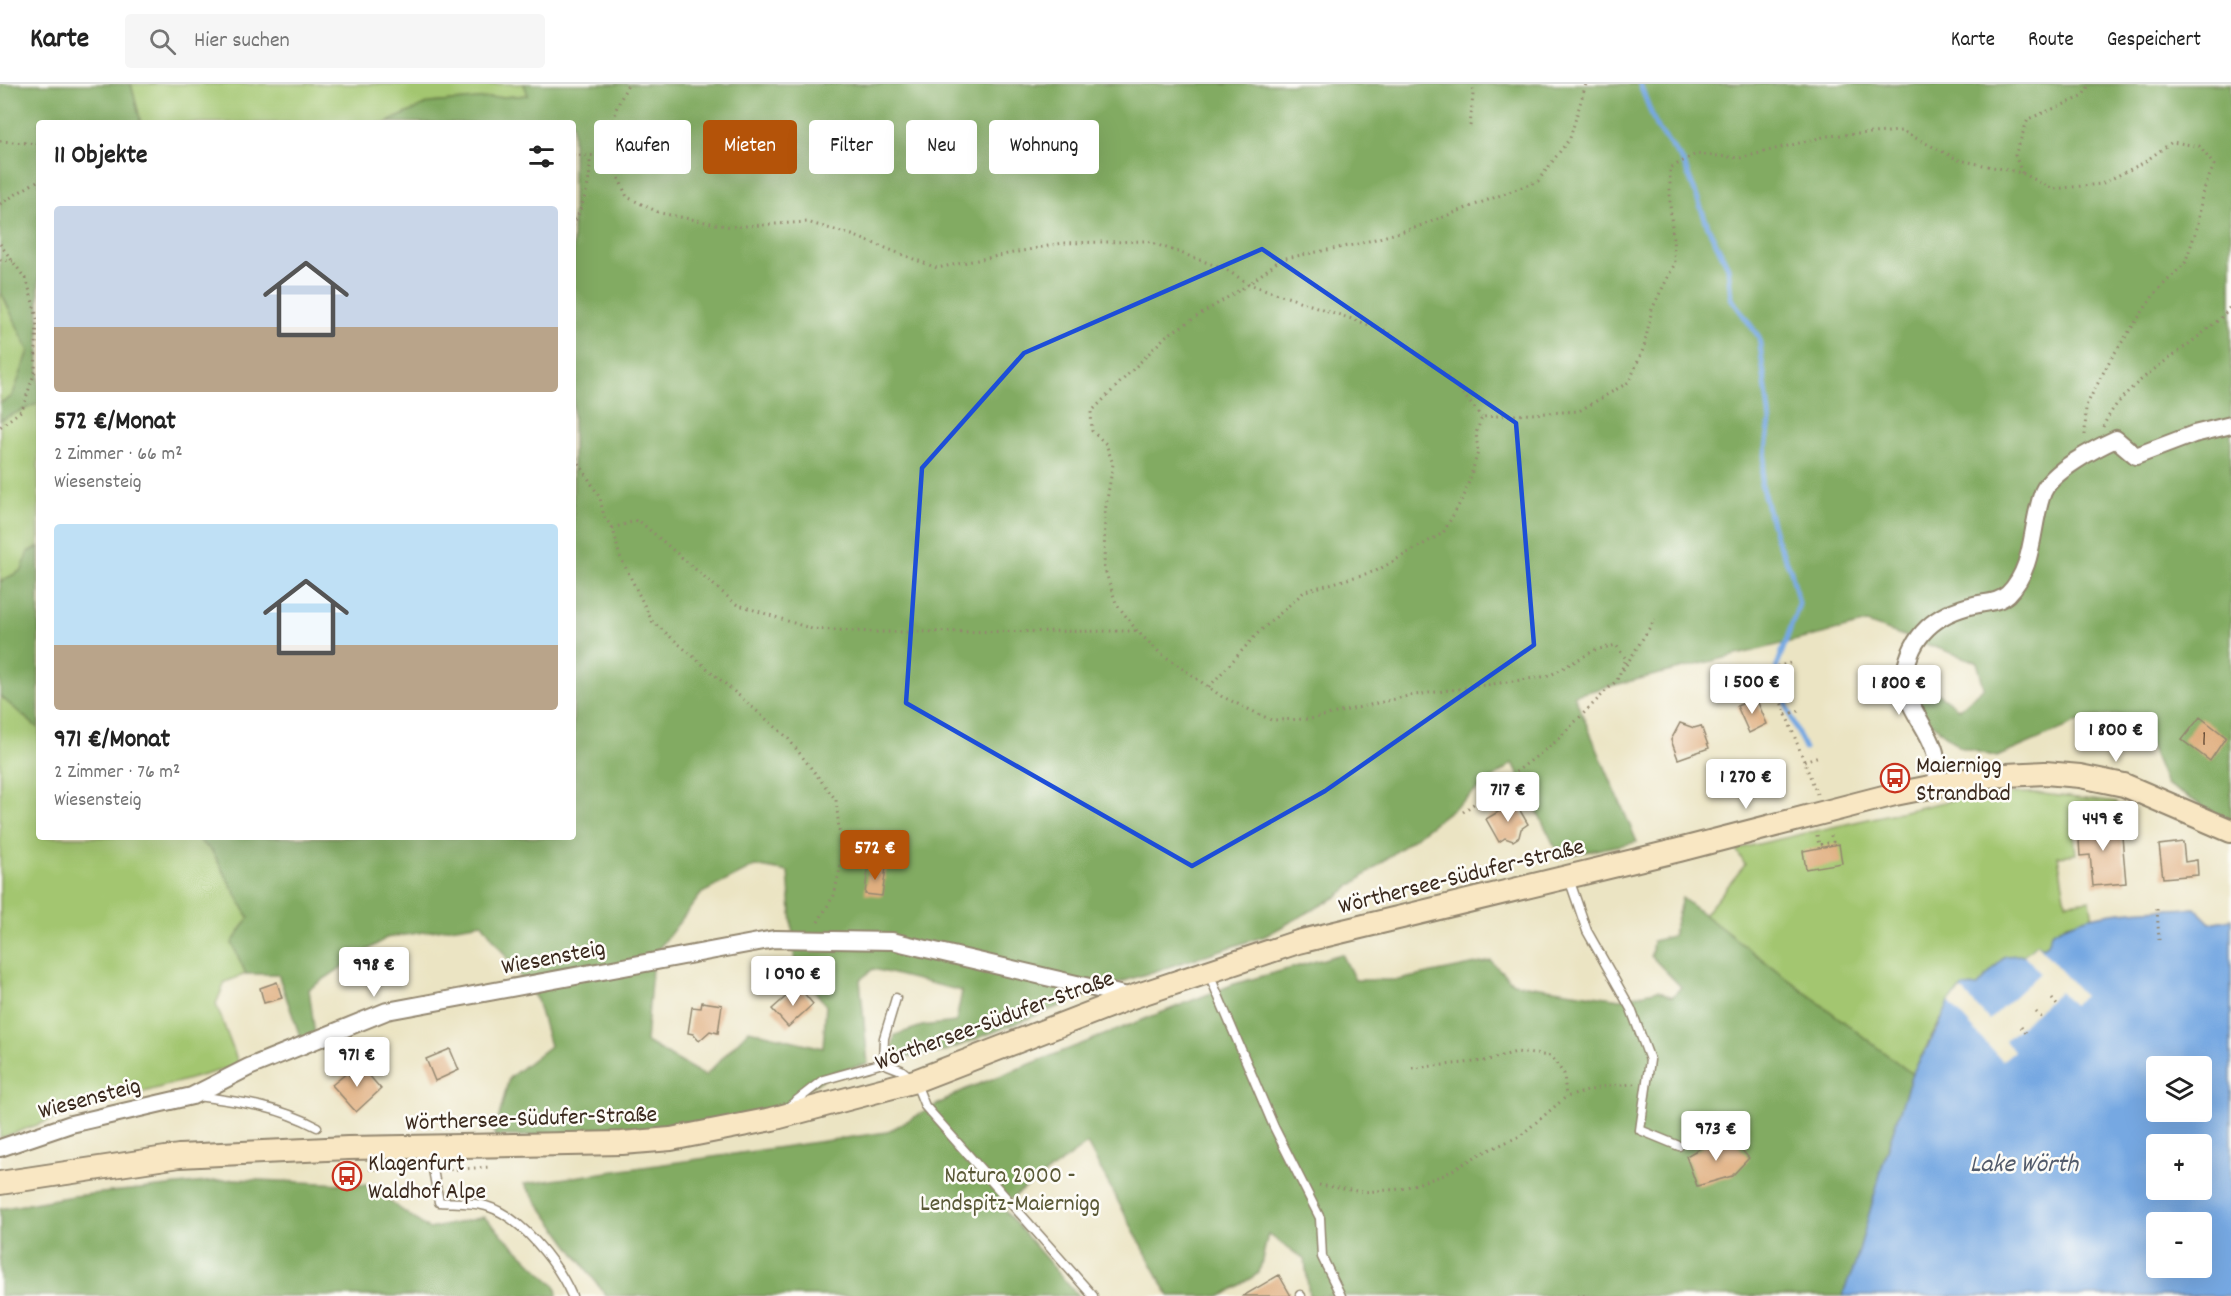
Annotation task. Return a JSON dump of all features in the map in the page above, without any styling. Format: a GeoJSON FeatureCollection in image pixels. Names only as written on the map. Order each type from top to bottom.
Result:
{"type":"FeatureCollection","features":[{"type":"Feature","properties":{"kind":"main road","name":"Wörthersee-Südufer-Straße"},"geometry":{"type":"LineString","coordinates":[[0,1183],[179,1156],[348,1148],[622,1143],[671,1139],[772,1119],[915,1081],[1132,997],[1298,942],[1937,785],[1986,776],[2045,773],[2080,776],[2124,785],[2231,831]]}},
{"type":"Feature","properties":{"kind":"street"},"geometry":{"type":"LineString","coordinates":[[1937,785],[1935,749],[1920,722],[1904,677],[1914,642],[1920,633],[1933,623],[1971,605],[1995,602],[2007,595],[2022,575],[2044,490],[2088,452],[2116,439],[2136,456],[2194,434],[2231,425]]}},
{"type":"Feature","properties":{"kind":"street","name":"Wiesensteig"},"geometry":{"type":"LineString","coordinates":[[0,1148],[71,1124],[192,1096],[249,1067],[387,1011],[774,939],[806,942],[892,941],[1132,997]]}},
{"type":"Feature","properties":{"kind":"lane"},"geometry":{"type":"LineString","coordinates":[[1568,876],[1587,931],[1635,1020],[1650,1060],[1640,1130],[1679,1146]]}},
{"type":"Feature","properties":{"kind":"lane"},"geometry":{"type":"LineString","coordinates":[[1208,971],[1274,1127],[1320,1218],[1322,1257],[1341,1296]]}},
{"type":"Feature","properties":{"kind":"lane"},"geometry":{"type":"LineString","coordinates":[[883,1063],[884,1038],[896,998]]}},
{"type":"Feature","properties":{"kind":"lane"},"geometry":{"type":"LineString","coordinates":[[772,1119],[823,1080],[883,1063],[901,1070],[915,1081],[925,1106],[1093,1296]]}},
{"type":"Feature","properties":{"kind":"lane"},"geometry":{"type":"LineString","coordinates":[[192,1096],[252,1103],[280,1110],[317,1127]]}},
{"type":"Feature","properties":{"kind":"lane"},"geometry":{"type":"LineString","coordinates":[[429,1148],[439,1202],[486,1205],[507,1215],[545,1251],[564,1278],[572,1296]]}},
{"type":"Feature","properties":{"kind":"path"},"geometry":{"type":"LineString","coordinates":[[614,120],[616,109],[628,84]]}},
{"type":"Feature","properties":{"kind":"path"},"geometry":{"type":"LineString","coordinates":[[1470,126],[1474,84]]}},
{"type":"Feature","properties":{"kind":"path"},"geometry":{"type":"LineString","coordinates":[[1586,84],[1570,138],[1538,181],[1414,228],[1358,244],[1281,259],[1249,284],[1166,336],[1091,412],[1092,431],[1106,444],[1113,464],[1105,512],[1104,567],[1116,603],[1137,630],[1159,652],[1209,687],[1271,720],[1310,719],[1408,696],[1549,676],[1595,650],[1616,645],[1626,659],[1617,680]]}},
{"type":"Feature","properties":{"kind":"path"},"geometry":{"type":"LineString","coordinates":[[2022,173],[2015,155],[2028,119],[2082,97],[2090,84]]}},
{"type":"Feature","properties":{"kind":"path"},"geometry":{"type":"LineString","coordinates":[[1482,417],[1579,411],[1629,382],[1644,346],[1652,309],[1675,263],[1670,204],[1670,168],[1696,154],[1740,158],[1827,136],[1902,131],[1959,160],[2022,173],[2053,189],[2101,184],[2143,163],[2172,142],[2199,146],[2214,165],[2202,194],[2198,225],[2185,263],[2155,293],[2110,360],[2086,406],[2088,452]]}},
{"type":"Feature","properties":{"kind":"path"},"geometry":{"type":"LineString","coordinates":[[0,141],[36,144]]}},
{"type":"Feature","properties":{"kind":"path"},"geometry":{"type":"LineString","coordinates":[[576,155],[594,156]]}},
{"type":"Feature","properties":{"kind":"path"},"geometry":{"type":"LineString","coordinates":[[576,219],[586,196],[591,176],[590,156]]}},
{"type":"Feature","properties":{"kind":"path"},"geometry":{"type":"LineString","coordinates":[[617,174],[627,197],[660,213],[731,227],[807,222],[852,235],[937,268],[1063,243],[1147,241],[1225,269],[1249,284],[1384,330],[1446,374],[1482,417]]}},
{"type":"Feature","properties":{"kind":"path"},"geometry":{"type":"LineString","coordinates":[[0,204],[36,182]]}},
{"type":"Feature","properties":{"kind":"path"},"geometry":{"type":"LineString","coordinates":[[0,244],[27,281],[36,314]]}},
{"type":"Feature","properties":{"kind":"path"},"geometry":{"type":"LineString","coordinates":[[0,260],[13,261]]}},
{"type":"Feature","properties":{"kind":"path"},"geometry":{"type":"LineString","coordinates":[[2088,452],[2108,416],[2132,388],[2226,314],[2231,305]]}},
{"type":"Feature","properties":{"kind":"path"},"geometry":{"type":"LineString","coordinates":[[0,427],[22,410],[35,370],[36,344]]}},
{"type":"Feature","properties":{"kind":"path"},"geometry":{"type":"LineString","coordinates":[[1209,687],[1257,633],[1305,591],[1376,572],[1443,533],[1468,483],[1478,452],[1476,432],[1482,417]]}},
{"type":"Feature","properties":{"kind":"path"},"geometry":{"type":"LineString","coordinates":[[576,458],[600,498],[604,517],[613,528],[619,554],[652,621],[787,737],[836,800],[842,859],[834,895],[806,942]]}},
{"type":"Feature","properties":{"kind":"path"},"geometry":{"type":"LineString","coordinates":[[613,528],[638,520],[736,604],[812,629],[877,632],[1137,630]]}},
{"type":"Feature","properties":{"kind":"path"},"geometry":{"type":"LineString","coordinates":[[1463,812],[1554,743],[1617,680],[1655,619]]}},
{"type":"Feature","properties":{"kind":"path"},"geometry":{"type":"LineString","coordinates":[[1790,663],[1768,669],[1818,797]]}},
{"type":"Feature","properties":{"kind":"path"},"geometry":{"type":"LineString","coordinates":[[1785,715],[1801,710]]}},
{"type":"Feature","properties":{"kind":"path"},"geometry":{"type":"LineString","coordinates":[[1804,761],[1819,756]]}},
{"type":"Feature","properties":{"kind":"path"},"geometry":{"type":"LineString","coordinates":[[1817,831],[1819,845],[1833,842],[1830,833]]}},
{"type":"Feature","properties":{"kind":"path"},"geometry":{"type":"LineString","coordinates":[[2157,909],[2159,940]]}},
{"type":"Feature","properties":{"kind":"path"},"geometry":{"type":"LineString","coordinates":[[2052,999],[2057,1005]]}},
{"type":"Feature","properties":{"kind":"path"},"geometry":{"type":"LineString","coordinates":[[2036,1012],[2042,1018]]}},
{"type":"Feature","properties":{"kind":"path"},"geometry":{"type":"LineString","coordinates":[[2021,1027],[2026,1032]]}},
{"type":"Feature","properties":{"kind":"path"},"geometry":{"type":"LineString","coordinates":[[1412,1068],[1485,1061],[1515,1052],[1551,1056],[1563,1074],[1566,1097]]}},
{"type":"Feature","properties":{"kind":"path"},"geometry":{"type":"LineString","coordinates":[[1302,1182],[1363,1192],[1401,1189],[1444,1175],[1480,1154],[1520,1136],[1566,1097],[1606,1086],[1646,1084]]}},
{"type":"Feature","properties":{"kind":"path"},"geometry":{"type":"LineString","coordinates":[[1577,1296],[1587,1296]]}},
{"type":"Feature","properties":{"kind":"highlighted area"},"geometry":{"type":"Polygon","coordinates":[[[1262,249],[1516,423],[1534,645],[1325,791],[1192,866],[906,703],[922,468],[1024,353],[1262,249]]]}},
{"type":"Feature","properties":{"kind":"green space"},"geometry":{"type":"Polygon","coordinates":[[[0,84],[131,84],[140,120],[36,120],[36,404],[0,420],[0,403],[12,397],[29,351],[0,290],[0,84]]]}},
{"type":"Feature","properties":{"kind":"green space"},"geometry":{"type":"Polygon","coordinates":[[[131,84],[524,84],[529,95],[429,103],[392,120],[140,120],[131,84]]]}},
{"type":"Feature","properties":{"kind":"green space"},"geometry":{"type":"Polygon","coordinates":[[[524,84],[2231,84],[2231,820],[2224,819],[2166,784],[2144,731],[2122,715],[2087,718],[1997,757],[1960,747],[1925,717],[1916,689],[1917,678],[1959,709],[1984,687],[1977,662],[1867,623],[1574,695],[1637,842],[1560,857],[1513,763],[1336,897],[1265,936],[1121,982],[943,1052],[897,1058],[892,1051],[895,1035],[922,1026],[956,1022],[962,991],[873,969],[860,980],[868,1064],[834,1072],[775,1111],[639,1136],[494,1136],[509,1078],[550,1046],[537,1000],[482,923],[386,938],[309,989],[315,1035],[302,1042],[278,974],[246,974],[232,943],[249,918],[212,851],[199,840],[576,840],[576,120],[392,120],[429,103],[528,95],[524,84]],[[755,866],[702,893],[653,956],[646,1042],[705,1076],[749,1030],[823,1048],[826,1005],[795,966],[788,872],[755,866]]]}},
{"type":"Feature","properties":{"kind":"green space"},"geometry":{"type":"Polygon","coordinates":[[[0,290],[29,351],[12,397],[0,403],[0,290]]]}},
{"type":"Feature","properties":{"kind":"green space"},"geometry":{"type":"Polygon","coordinates":[[[36,404],[36,548],[28,552],[23,570],[0,582],[0,420],[36,404]]]}},
{"type":"Feature","properties":{"kind":"green space"},"geometry":{"type":"Polygon","coordinates":[[[36,548],[36,726],[0,696],[0,582],[22,570],[28,552],[36,548]]]}},
{"type":"Feature","properties":{"kind":"green space"},"geometry":{"type":"Polygon","coordinates":[[[0,696],[36,726],[36,840],[199,840],[212,851],[249,918],[232,943],[246,974],[225,982],[216,1004],[239,1065],[77,1111],[0,1138],[0,696]]]}},
{"type":"Feature","properties":{"kind":"green space"},"geometry":{"type":"Polygon","coordinates":[[[2035,793],[2117,803],[2116,814],[2072,818],[2076,854],[2058,856],[2066,903],[2090,900],[2093,919],[2066,924],[2043,948],[2037,944],[2024,955],[2005,956],[1978,986],[1965,987],[1944,1013],[1912,1074],[1704,915],[1745,865],[1736,849],[1979,794],[2035,793]]]}},
{"type":"Feature","properties":{"kind":"green space","name":"Natura 2000 - Lendspitz-Maiernigg"},"geometry":{"type":"Polygon","coordinates":[[[1682,898],[1912,1074],[1886,1153],[1855,1265],[1842,1296],[1309,1296],[1305,1260],[1268,1234],[1259,1273],[1222,1296],[1169,1296],[1087,1144],[1001,1206],[1078,1296],[606,1296],[524,1184],[887,1132],[964,1090],[1234,984],[1342,954],[1355,980],[1398,980],[1491,961],[1513,983],[1620,999],[1658,990],[1672,997],[1681,987],[1651,956],[1653,941],[1672,936],[1682,898]]]}},
{"type":"Feature","properties":{"kind":"green space"},"geometry":{"type":"Polygon","coordinates":[[[235,1179],[366,1185],[429,1229],[484,1217],[556,1287],[557,1296],[0,1296],[0,1209],[73,1196],[235,1179]]]}},
{"type":"Feature","properties":{"kind":"water","name":"Lake Wörth"},"geometry":{"type":"Polygon","coordinates":[[[2195,908],[2210,923],[2231,919],[2231,1296],[1842,1296],[1855,1265],[1886,1153],[1912,1074],[1938,1028],[1949,1002],[1964,987],[1978,986],[2005,956],[2024,955],[2037,944],[2043,947],[2048,944],[2051,933],[2067,925],[2102,915],[2140,910],[2195,908]]]}},
{"type":"Feature","properties":{"kind":"pier"},"geometry":{"type":"Polygon","coordinates":[[[2037,944],[2084,996],[2073,1005],[2060,991],[2005,1041],[2014,1051],[2002,1061],[1949,1002],[1962,990],[1989,1020],[2040,973],[2024,955],[2037,944]]]}},
{"type":"Feature","properties":{"kind":"building"},"geometry":{"type":"Polygon","coordinates":[[[1756,698],[1767,724],[1749,733],[1737,706],[1756,698]]]}},
{"type":"Feature","properties":{"kind":"building"},"geometry":{"type":"Polygon","coordinates":[[[2200,717],[2226,737],[2210,761],[2182,740],[2200,717]]]}},
{"type":"Feature","properties":{"kind":"building"},"geometry":{"type":"Polygon","coordinates":[[[1680,723],[1694,728],[1701,726],[1709,748],[1678,759],[1671,740],[1680,723]]]}},
{"type":"Feature","properties":{"kind":"building"},"geometry":{"type":"Polygon","coordinates":[[[1515,802],[1528,824],[1521,829],[1519,837],[1513,841],[1505,838],[1499,842],[1486,819],[1515,802]]]}},
{"type":"Feature","properties":{"kind":"building"},"geometry":{"type":"Polygon","coordinates":[[[2104,820],[2105,826],[2121,825],[2126,883],[2093,886],[2090,855],[2080,856],[2078,822],[2104,820]]]}},
{"type":"Feature","properties":{"kind":"building"},"geometry":{"type":"Polygon","coordinates":[[[2183,842],[2185,862],[2197,860],[2198,875],[2163,878],[2159,845],[2183,842]]]}},
{"type":"Feature","properties":{"kind":"building"},"geometry":{"type":"Polygon","coordinates":[[[1839,844],[1842,863],[1806,869],[1803,851],[1839,844]]]}},
{"type":"Feature","properties":{"kind":"building"},"geometry":{"type":"Polygon","coordinates":[[[868,866],[886,868],[882,896],[865,894],[868,866]]]}},
{"type":"Feature","properties":{"kind":"building"},"geometry":{"type":"Polygon","coordinates":[[[277,982],[282,998],[264,1003],[260,988],[277,982]]]}},
{"type":"Feature","properties":{"kind":"building"},"geometry":{"type":"Polygon","coordinates":[[[798,986],[813,1004],[788,1027],[772,1009],[798,986]]]}},
{"type":"Feature","properties":{"kind":"building"},"geometry":{"type":"Polygon","coordinates":[[[702,1002],[722,1005],[718,1033],[710,1031],[699,1041],[693,1034],[688,1033],[692,1007],[701,1008],[702,1002]]]}},
{"type":"Feature","properties":{"kind":"building"},"geometry":{"type":"Polygon","coordinates":[[[450,1049],[459,1070],[435,1081],[426,1059],[450,1049]]]}},
{"type":"Feature","properties":{"kind":"building"},"geometry":{"type":"Polygon","coordinates":[[[361,1066],[381,1089],[356,1112],[332,1085],[347,1073],[350,1076],[361,1066]]]}},
{"type":"Feature","properties":{"kind":"building"},"geometry":{"type":"Polygon","coordinates":[[[1733,1140],[1749,1158],[1732,1176],[1697,1186],[1686,1156],[1708,1144],[1733,1140]]]}},
{"type":"Feature","properties":{"kind":"building"},"geometry":{"type":"Polygon","coordinates":[[[1279,1275],[1291,1296],[1243,1296],[1279,1275]]]}},
{"type":"Feature","properties":{"kind":"waterway"},"geometry":{"type":"LineString","coordinates":[[1640,84],[1656,126],[1684,163],[1709,229],[1728,267],[1731,298],[1759,337],[1770,421],[1761,484],[1776,538],[1791,571],[1799,604],[1776,669],[1789,712],[1805,749]]}},
{"type":"Feature","properties":{"kind":"place","name":"Maiernigg Strandbad"},"geometry":{"type":"Point","coordinates":[1895,778]}},
{"type":"Feature","properties":{"kind":"place","name":"Klagenfurt Waldhof Alpe"},"geometry":{"type":"Point","coordinates":[347,1176]}}]}
